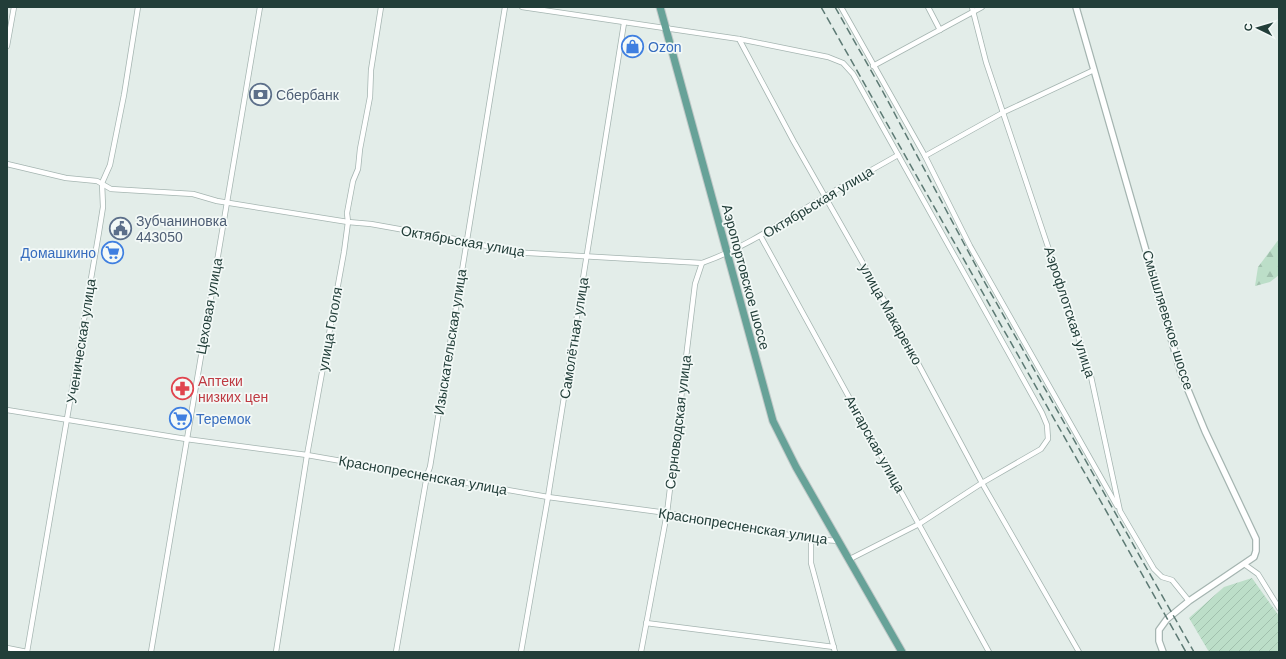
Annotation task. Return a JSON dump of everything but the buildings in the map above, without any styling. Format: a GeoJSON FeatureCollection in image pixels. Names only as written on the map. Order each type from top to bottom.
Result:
{"type":"FeatureCollection","features":[{"type":"Feature","properties":{"kind":"main road","name":"Аэропортовское шоссе"},"geometry":{"type":"LineString","coordinates":[[661,7],[773,421],[796,467],[902,652]]}},
{"type":"Feature","properties":{"kind":"street"},"geometry":{"type":"LineString","coordinates":[[7,46],[14,7]]}},
{"type":"Feature","properties":{"kind":"street","name":"Ученическая улица"},"geometry":{"type":"LineString","coordinates":[[27,652],[68,420],[103,207],[102,183],[110,165],[124,95],[138,7]]}},
{"type":"Feature","properties":{"kind":"street","name":"Цеховая улица"},"geometry":{"type":"LineString","coordinates":[[151,652],[260,7]]}},
{"type":"Feature","properties":{"kind":"street","name":"улица Гоголя"},"geometry":{"type":"LineString","coordinates":[[276,652],[307,454],[332,322],[348,222],[347,213],[353,180],[358,169],[360,149],[370,97],[371,70],[381,7]]}},
{"type":"Feature","properties":{"kind":"street","name":"Изыскательская улица"},"geometry":{"type":"LineString","coordinates":[[396,652],[427,475],[430,467],[505,7]]}},
{"type":"Feature","properties":{"kind":"street"},"geometry":{"type":"LineString","coordinates":[[522,7],[739,39],[828,57],[843,63],[853,74],[1042,413],[1048,439],[1041,449],[982,483],[919,524],[850,559]]}},
{"type":"Feature","properties":{"kind":"street"},"geometry":{"type":"LineString","coordinates":[[841,7],[925,156],[970,246],[1120,511]]}},
{"type":"Feature","properties":{"kind":"street"},"geometry":{"type":"LineString","coordinates":[[928,7],[940,30]]}},
{"type":"Feature","properties":{"kind":"street"},"geometry":{"type":"LineString","coordinates":[[873,66],[940,30],[972,9],[982,7]]}},
{"type":"Feature","properties":{"kind":"street","name":"Смышляевское шоссе"},"geometry":{"type":"LineString","coordinates":[[1076,7],[1181,373],[1205,431],[1256,539],[1256,551],[1254,557],[1189,601],[1160,626],[1159,635],[1163,652]]}},
{"type":"Feature","properties":{"kind":"street","name":"Аэрофлотская улица"},"geometry":{"type":"LineString","coordinates":[[972,9],[986,62],[1090,372],[1120,511],[1154,569],[1162,577],[1172,580],[1189,601]]}},
{"type":"Feature","properties":{"kind":"street","name":"Самолётная улица"},"geometry":{"type":"LineString","coordinates":[[521,652],[548,497],[624,23]]}},
{"type":"Feature","properties":{"kind":"street","name":"улица Макаренко"},"geometry":{"type":"LineString","coordinates":[[739,39],[890,311],[982,483],[1079,652]]}},
{"type":"Feature","properties":{"kind":"street"},"geometry":{"type":"LineString","coordinates":[[925,156],[1004,112],[1094,70]]}},
{"type":"Feature","properties":{"kind":"street","name":"Октябрьская улица"},"geometry":{"type":"LineString","coordinates":[[7,164],[58,176],[102,183],[111,189],[193,194],[226,202],[348,222],[371,224],[466,241],[511,252],[702,263],[727,254],[761,236],[825,196],[898,155]]}},
{"type":"Feature","properties":{"kind":"street","name":"Ангарская улица"},"geometry":{"type":"LineString","coordinates":[[761,236],[989,652]]}},
{"type":"Feature","properties":{"kind":"street","name":"Серноводская улица"},"geometry":{"type":"LineString","coordinates":[[641,652],[667,514],[695,284],[702,263]]}},
{"type":"Feature","properties":{"kind":"street","name":"Краснопресненская улица"},"geometry":{"type":"LineString","coordinates":[[7,410],[186,438],[307,454],[548,497],[667,514],[811,539],[839,541]]}},
{"type":"Feature","properties":{"kind":"street"},"geometry":{"type":"LineString","coordinates":[[646,623],[835,649],[811,562],[811,539]]}},
{"type":"Feature","properties":{"kind":"street"},"geometry":{"type":"LineString","coordinates":[[1244,564],[1258,574],[1279,608]]}},
{"type":"Feature","properties":{"kind":"street"},"geometry":{"type":"LineString","coordinates":[[7,648],[27,652]]}},
{"type":"Feature","properties":{"kind":"green space"},"geometry":{"type":"Polygon","coordinates":[[[1279,239],[1279,275],[1270,282],[1255,286],[1258,267],[1279,239]]]}},
{"type":"Feature","properties":{"kind":"green space"},"geometry":{"type":"Polygon","coordinates":[[[1252,578],[1279,616],[1279,652],[1209,652],[1189,618],[1224,587],[1252,578]]]}},
{"type":"Feature","properties":{"kind":"railway"},"geometry":{"type":"LineString","coordinates":[[821,7],[1186,652]]}},
{"type":"Feature","properties":{"kind":"railway"},"geometry":{"type":"LineString","coordinates":[[835,7],[882,90],[984,281],[1194,652]]}},
{"type":"Feature","properties":{"kind":"place","name":"Ozon"},"geometry":{"type":"Point","coordinates":[633,47]}},
{"type":"Feature","properties":{"kind":"place","name":"Сбербанк"},"geometry":{"type":"Point","coordinates":[260,95]}},
{"type":"Feature","properties":{"kind":"place","name":"Зубчаниновка 443050"},"geometry":{"type":"Point","coordinates":[121,229]}},
{"type":"Feature","properties":{"kind":"place","name":"Домашкино"},"geometry":{"type":"Point","coordinates":[112,253]}},
{"type":"Feature","properties":{"kind":"place","name":"Аптеки низких цен"},"geometry":{"type":"Point","coordinates":[182,389]}},
{"type":"Feature","properties":{"kind":"place","name":"Теремок"},"geometry":{"type":"Point","coordinates":[180,419]}}]}
